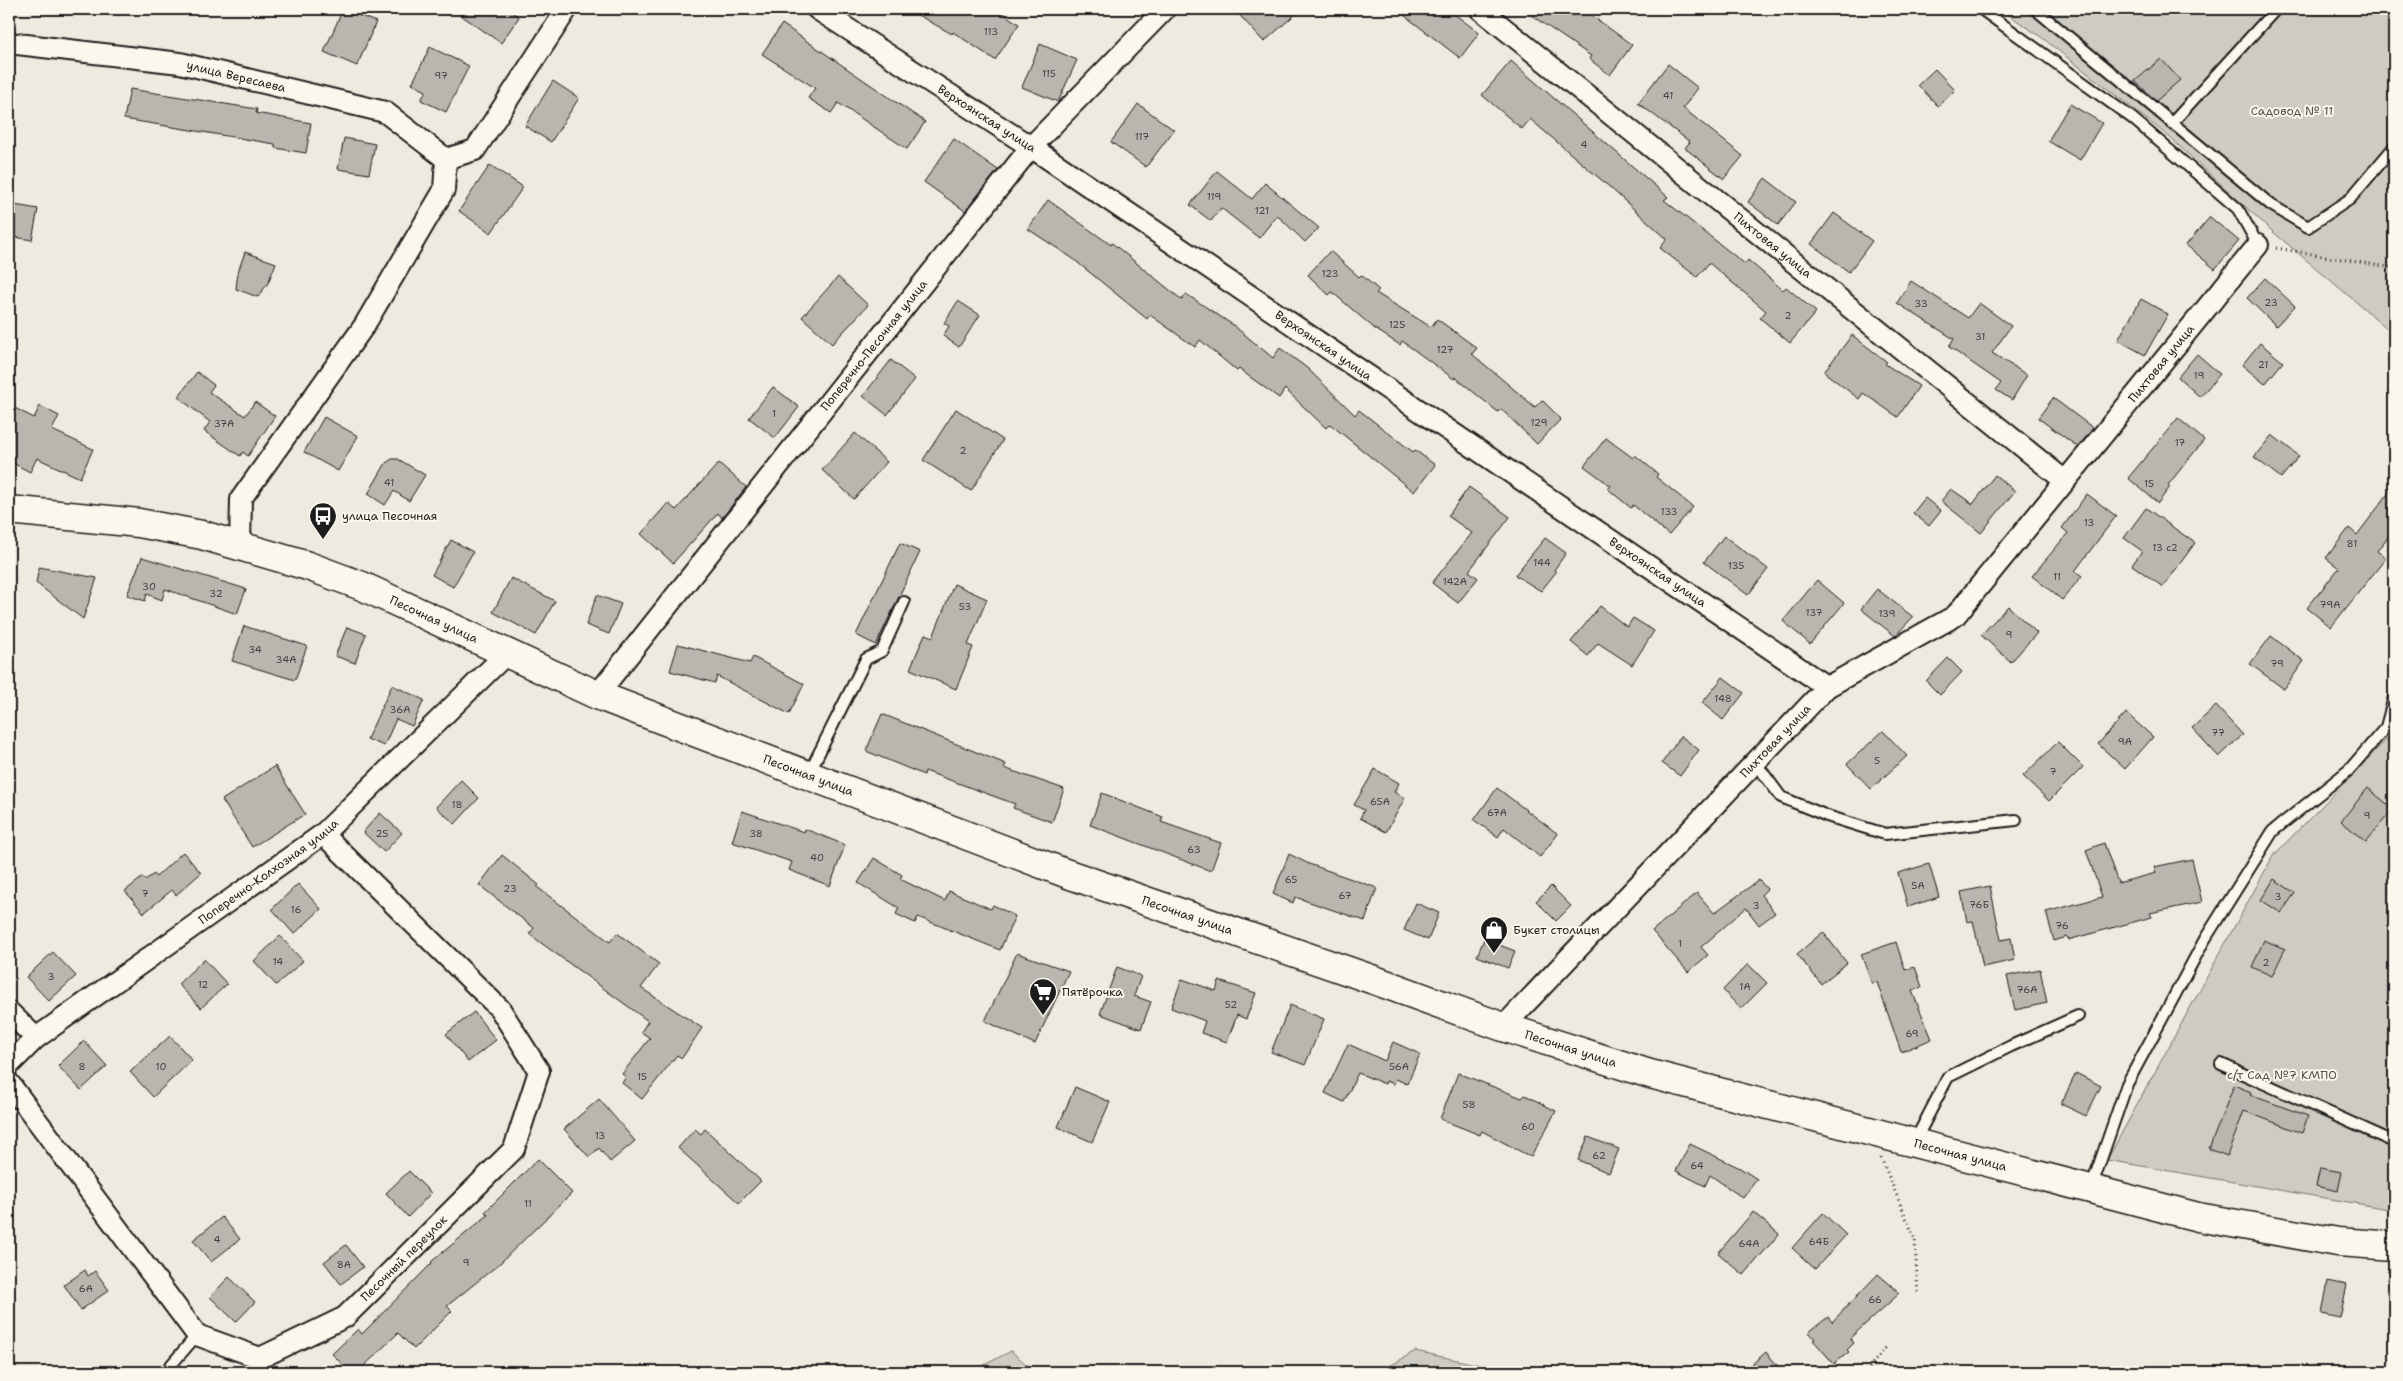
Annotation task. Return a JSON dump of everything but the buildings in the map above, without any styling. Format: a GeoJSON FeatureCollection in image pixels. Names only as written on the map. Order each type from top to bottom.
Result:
{"type":"FeatureCollection","features":[{"type":"Feature","properties":{"kind":"main road","name":"Песочная улица"},"geometry":{"type":"LineString","coordinates":[[9,510],[139,523],[240,545],[308,566],[362,586],[597,695],[1068,874],[1503,1027],[1650,1074],[1914,1144],[2198,1216],[2338,1242],[2394,1246]]}},
{"type":"Feature","properties":{"kind":"street"},"geometry":{"type":"LineString","coordinates":[[240,545],[241,499],[364,326],[444,190],[446,159],[475,150],[567,9]]}},
{"type":"Feature","properties":{"kind":"street","name":"Верхоянская улица"},"geometry":{"type":"LineString","coordinates":[[817,9],[1031,147],[1827,687]]}},
{"type":"Feature","properties":{"kind":"street","name":"Поперечно-Песочная улица"},"geometry":{"type":"LineString","coordinates":[[597,695],[1031,147],[1165,9]]}},
{"type":"Feature","properties":{"kind":"street","name":"Пихтовая улица"},"geometry":{"type":"LineString","coordinates":[[1480,9],[2065,481]]}},
{"type":"Feature","properties":{"kind":"street","name":"улица Вересаева"},"geometry":{"type":"LineString","coordinates":[[9,43],[180,63],[385,112],[446,159]]}},
{"type":"Feature","properties":{"kind":"street","name":"Пихтовая улица"},"geometry":{"type":"LineString","coordinates":[[1503,1027],[1827,687],[1956,616],[2258,244]]}},
{"type":"Feature","properties":{"kind":"street","name":"Поперечно-Колхозная улица"},"geometry":{"type":"LineString","coordinates":[[9,1065],[36,1038],[323,834],[507,653]]}},
{"type":"Feature","properties":{"kind":"street","name":"Песочный переулок"},"geometry":{"type":"LineString","coordinates":[[197,1335],[260,1358],[345,1317],[514,1148],[539,1071],[500,1009],[323,834]]}},
{"type":"Feature","properties":{"kind":"street"},"geometry":{"type":"LineString","coordinates":[[9,1012],[36,1038]]}},
{"type":"Feature","properties":{"kind":"street"},"geometry":{"type":"LineString","coordinates":[[9,1083],[197,1335]]}},
{"type":"Feature","properties":{"kind":"lane"},"geometry":{"type":"LineString","coordinates":[[1982,9],[2124,112],[2238,209],[2258,244]]}},
{"type":"Feature","properties":{"kind":"lane"},"geometry":{"type":"LineString","coordinates":[[2037,9],[2271,205],[2308,227],[2350,199],[2394,147]]}},
{"type":"Feature","properties":{"kind":"lane"},"geometry":{"type":"LineString","coordinates":[[2172,123],[2276,9]]}},
{"type":"Feature","properties":{"kind":"lane"},"geometry":{"type":"LineString","coordinates":[[808,775],[866,659],[882,651],[904,602]]}},
{"type":"Feature","properties":{"kind":"lane"},"geometry":{"type":"LineString","coordinates":[[2090,1189],[2127,1084],[2210,931],[2273,832],[2349,770],[2386,726],[2394,697]]}},
{"type":"Feature","properties":{"kind":"lane"},"geometry":{"type":"LineString","coordinates":[[1755,762],[1782,797],[1827,816],[1885,834],[2016,820]]}},
{"type":"Feature","properties":{"kind":"lane"},"geometry":{"type":"LineString","coordinates":[[1914,1144],[1948,1077],[2078,1016]]}},
{"type":"Feature","properties":{"kind":"lane"},"geometry":{"type":"LineString","coordinates":[[2221,1064],[2394,1142]]}},
{"type":"Feature","properties":{"kind":"lane"},"geometry":{"type":"LineString","coordinates":[[165,1372],[197,1335]]}},
{"type":"Feature","properties":{"kind":"path"},"geometry":{"type":"LineString","coordinates":[[2258,244],[2394,268]]}},
{"type":"Feature","properties":{"kind":"path"},"geometry":{"type":"LineString","coordinates":[[1871,1132],[1915,1240],[1918,1294]]}},
{"type":"Feature","properties":{"kind":"path"},"geometry":{"type":"LineString","coordinates":[[1866,1372],[1886,1346]]}},
{"type":"Feature","properties":{"kind":"green space","name":"Садовод № 11"},"geometry":{"type":"Polygon","coordinates":[[[2000,9],[2394,9],[2394,334],[2272,231],[2168,136],[2041,37],[2000,9]]]}},
{"type":"Feature","properties":{"kind":"green space","name":"с/т Сад №7 КМПО"},"geometry":{"type":"Polygon","coordinates":[[[2394,732],[2394,1210],[2107,1160],[2273,856],[2394,732]]]}},
{"type":"Feature","properties":{"kind":"green space"},"geometry":{"type":"Polygon","coordinates":[[[1011,1351],[1035,1372],[971,1372],[1011,1351]]]}},
{"type":"Feature","properties":{"kind":"green space"},"geometry":{"type":"Polygon","coordinates":[[[1415,1351],[1513,1372],[1380,1372],[1415,1351]]]}},
{"type":"Feature","properties":{"kind":"place","name":"улица Песочная"},"geometry":{"type":"Point","coordinates":[323,540]}},
{"type":"Feature","properties":{"kind":"place","name":"Букет столицы"},"geometry":{"type":"Point","coordinates":[1494,954]}},
{"type":"Feature","properties":{"kind":"place","name":"Пятёрочка"},"geometry":{"type":"Point","coordinates":[1043,1016]}}]}
